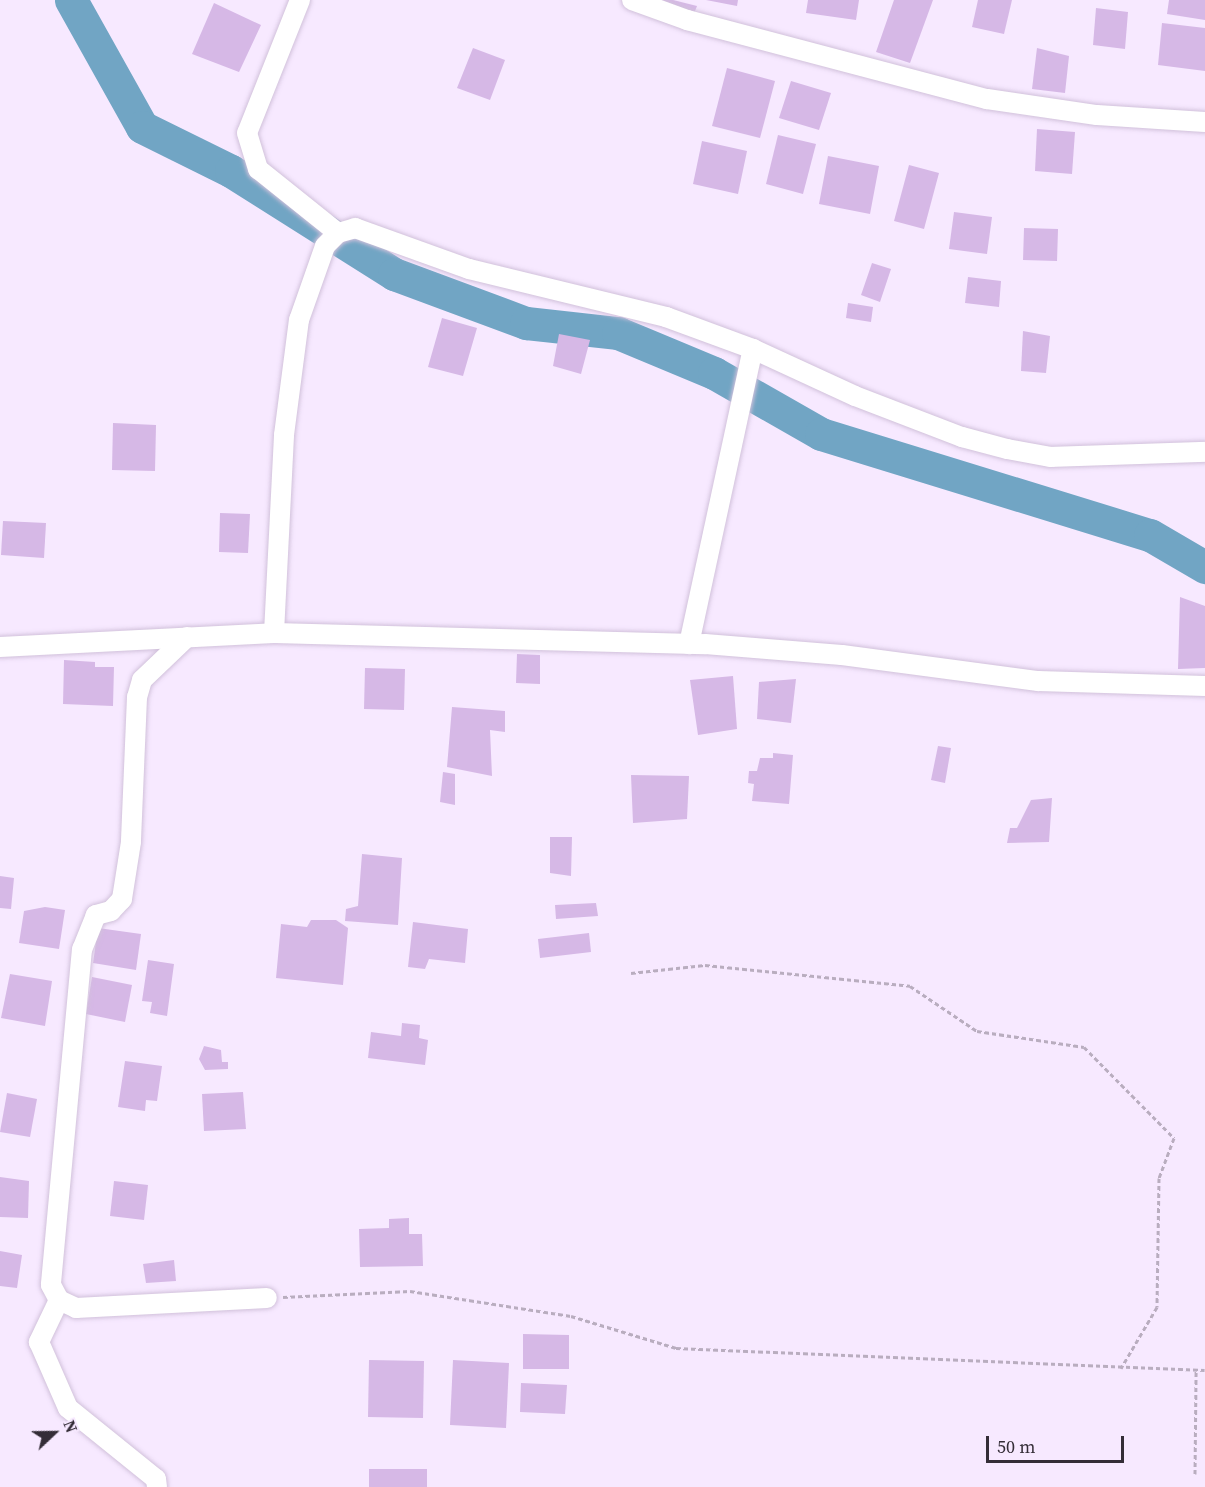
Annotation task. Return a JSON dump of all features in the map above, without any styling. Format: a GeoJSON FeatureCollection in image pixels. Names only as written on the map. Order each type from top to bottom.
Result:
{"type":"FeatureCollection","features":[{"type":"Feature","properties":{"kind":"street"},"geometry":{"type":"LineString","coordinates":[[300,0],[247,133],[258,169],[338,233]]}},
{"type":"Feature","properties":{"kind":"street"},"geometry":{"type":"LineString","coordinates":[[632,0],[687,20],[987,99],[1097,115],[1205,122]]}},
{"type":"Feature","properties":{"kind":"street"},"geometry":{"type":"LineString","coordinates":[[274,633],[289,380],[299,320],[325,246],[338,233],[355,228],[469,269],[666,316],[753,349],[855,396],[962,437],[1007,449],[1051,457],[1205,452]]}},
{"type":"Feature","properties":{"kind":"street"},"geometry":{"type":"LineString","coordinates":[[689,644],[753,349]]}},
{"type":"Feature","properties":{"kind":"street"},"geometry":{"type":"LineString","coordinates":[[0,647],[274,633],[689,644],[843,655],[1038,681],[1205,686]]}},
{"type":"Feature","properties":{"kind":"street"},"geometry":{"type":"LineString","coordinates":[[187,637],[142,680],[137,697],[131,842],[122,899],[111,910],[96,915],[82,949],[51,1286],[59,1300],[76,1308],[267,1298]]}},
{"type":"Feature","properties":{"kind":"street"},"geometry":{"type":"LineString","coordinates":[[59,1300],[39,1342],[68,1408],[156,1479],[157,1487]]}},
{"type":"Feature","properties":{"kind":"path"},"geometry":{"type":"LineString","coordinates":[[631,973],[705,965],[910,986],[976,1031],[1084,1047],[1174,1138],[1159,1178],[1157,1307],[1121,1368]]}},
{"type":"Feature","properties":{"kind":"path"},"geometry":{"type":"LineString","coordinates":[[267,1298],[410,1292],[571,1316],[676,1348],[1205,1371]]}},
{"type":"Feature","properties":{"kind":"path"},"geometry":{"type":"LineString","coordinates":[[1195,1474],[1196,1371]]}},
{"type":"Feature","properties":{"kind":"building"},"geometry":{"type":"Polygon","coordinates":[[[657,0],[673,0],[697,6],[693,16],[657,0]]]}},
{"type":"Feature","properties":{"kind":"building"},"geometry":{"type":"Polygon","coordinates":[[[706,0],[738,0],[737,6],[706,0]]]}},
{"type":"Feature","properties":{"kind":"building"},"geometry":{"type":"Polygon","coordinates":[[[808,0],[859,0],[856,20],[806,13],[808,0]]]}},
{"type":"Feature","properties":{"kind":"building"},"geometry":{"type":"Polygon","coordinates":[[[894,0],[933,0],[910,63],[876,52],[894,0]]]}},
{"type":"Feature","properties":{"kind":"building"},"geometry":{"type":"Polygon","coordinates":[[[978,0],[1012,0],[1004,34],[972,27],[978,0]]]}},
{"type":"Feature","properties":{"kind":"building"},"geometry":{"type":"Polygon","coordinates":[[[1169,0],[1205,0],[1205,20],[1167,14],[1169,0]]]}},
{"type":"Feature","properties":{"kind":"building"},"geometry":{"type":"Polygon","coordinates":[[[214,3],[261,25],[239,72],[192,54],[214,3]]]}},
{"type":"Feature","properties":{"kind":"building"},"geometry":{"type":"Polygon","coordinates":[[[1096,8],[1128,12],[1125,49],[1093,45],[1096,8]]]}},
{"type":"Feature","properties":{"kind":"building"},"geometry":{"type":"Polygon","coordinates":[[[1162,23],[1205,28],[1205,71],[1158,65],[1162,23]]]}},
{"type":"Feature","properties":{"kind":"building"},"geometry":{"type":"Polygon","coordinates":[[[473,48],[505,60],[490,100],[457,88],[473,48]]]}},
{"type":"Feature","properties":{"kind":"building"},"geometry":{"type":"Polygon","coordinates":[[[1037,48],[1069,56],[1065,93],[1032,89],[1037,48]]]}},
{"type":"Feature","properties":{"kind":"building"},"geometry":{"type":"Polygon","coordinates":[[[727,68],[775,81],[760,138],[712,126],[727,68]]]}},
{"type":"Feature","properties":{"kind":"building"},"geometry":{"type":"Polygon","coordinates":[[[791,81],[831,93],[819,130],[779,118],[791,81]]]}},
{"type":"Feature","properties":{"kind":"building"},"geometry":{"type":"Polygon","coordinates":[[[1037,129],[1075,132],[1072,174],[1035,171],[1037,129]]]}},
{"type":"Feature","properties":{"kind":"building"},"geometry":{"type":"Polygon","coordinates":[[[778,135],[816,144],[803,194],[766,184],[778,135]]]}},
{"type":"Feature","properties":{"kind":"building"},"geometry":{"type":"Polygon","coordinates":[[[702,141],[747,151],[738,194],[693,184],[702,141]]]}},
{"type":"Feature","properties":{"kind":"building"},"geometry":{"type":"Polygon","coordinates":[[[828,156],[879,166],[870,214],[819,204],[828,156]]]}},
{"type":"Feature","properties":{"kind":"building"},"geometry":{"type":"Polygon","coordinates":[[[909,165],[939,173],[924,229],[894,221],[909,165]]]}},
{"type":"Feature","properties":{"kind":"building"},"geometry":{"type":"Polygon","coordinates":[[[954,212],[992,217],[987,254],[949,249],[954,212]]]}},
{"type":"Feature","properties":{"kind":"building"},"geometry":{"type":"Polygon","coordinates":[[[1024,228],[1058,229],[1057,261],[1023,260],[1024,228]]]}},
{"type":"Feature","properties":{"kind":"building"},"geometry":{"type":"Polygon","coordinates":[[[872,263],[891,269],[880,302],[861,295],[872,263]]]}},
{"type":"Feature","properties":{"kind":"building"},"geometry":{"type":"Polygon","coordinates":[[[968,277],[1001,281],[999,307],[965,303],[968,277]]]}},
{"type":"Feature","properties":{"kind":"building"},"geometry":{"type":"Polygon","coordinates":[[[848,303],[873,307],[871,322],[846,318],[848,303]]]}},
{"type":"Feature","properties":{"kind":"building"},"geometry":{"type":"Polygon","coordinates":[[[442,318],[477,328],[463,376],[428,367],[442,318]]]}},
{"type":"Feature","properties":{"kind":"building"},"geometry":{"type":"Polygon","coordinates":[[[1023,331],[1050,336],[1046,373],[1021,371],[1023,331]]]}},
{"type":"Feature","properties":{"kind":"building"},"geometry":{"type":"Polygon","coordinates":[[[559,334],[590,340],[581,374],[553,366],[559,334]]]}},
{"type":"Feature","properties":{"kind":"building"},"geometry":{"type":"Polygon","coordinates":[[[113,423],[156,425],[155,471],[112,470],[113,423]]]}},
{"type":"Feature","properties":{"kind":"building"},"geometry":{"type":"Polygon","coordinates":[[[220,513],[250,514],[248,553],[219,552],[220,513]]]}},
{"type":"Feature","properties":{"kind":"building"},"geometry":{"type":"Polygon","coordinates":[[[3,521],[46,523],[44,558],[1,555],[3,521]]]}},
{"type":"Feature","properties":{"kind":"building"},"geometry":{"type":"Polygon","coordinates":[[[1180,597],[1205,606],[1205,668],[1178,669],[1180,597]]]}},
{"type":"Feature","properties":{"kind":"building"},"geometry":{"type":"Polygon","coordinates":[[[517,654],[540,655],[540,684],[516,683],[517,654]]]}},
{"type":"Feature","properties":{"kind":"building"},"geometry":{"type":"Polygon","coordinates":[[[64,660],[95,662],[95,667],[114,667],[113,706],[63,704],[64,660]]]}},
{"type":"Feature","properties":{"kind":"building"},"geometry":{"type":"Polygon","coordinates":[[[365,668],[405,669],[404,710],[364,709],[365,668]]]}},
{"type":"Feature","properties":{"kind":"building"},"geometry":{"type":"Polygon","coordinates":[[[733,676],[737,729],[698,735],[690,680],[733,676]]]}},
{"type":"Feature","properties":{"kind":"building"},"geometry":{"type":"Polygon","coordinates":[[[796,679],[791,723],[757,719],[759,682],[796,679]]]}},
{"type":"Feature","properties":{"kind":"building"},"geometry":{"type":"Polygon","coordinates":[[[452,707],[505,711],[505,732],[490,730],[492,776],[447,767],[452,707]]]}},
{"type":"Feature","properties":{"kind":"building"},"geometry":{"type":"Polygon","coordinates":[[[938,746],[951,748],[945,783],[931,780],[938,746]]]}},
{"type":"Feature","properties":{"kind":"building"},"geometry":{"type":"Polygon","coordinates":[[[773,753],[793,755],[789,804],[752,801],[754,784],[748,783],[749,771],[757,771],[760,758],[773,758],[773,753]]]}},
{"type":"Feature","properties":{"kind":"building"},"geometry":{"type":"Polygon","coordinates":[[[443,772],[455,774],[455,805],[440,802],[443,772]]]}},
{"type":"Feature","properties":{"kind":"building"},"geometry":{"type":"Polygon","coordinates":[[[631,775],[689,776],[687,819],[633,823],[631,775]]]}},
{"type":"Feature","properties":{"kind":"building"},"geometry":{"type":"Polygon","coordinates":[[[1052,798],[1049,842],[1007,843],[1010,828],[1017,828],[1031,800],[1052,798]]]}},
{"type":"Feature","properties":{"kind":"building"},"geometry":{"type":"Polygon","coordinates":[[[550,837],[572,837],[571,876],[550,873],[550,837]]]}},
{"type":"Feature","properties":{"kind":"building"},"geometry":{"type":"Polygon","coordinates":[[[362,854],[402,858],[398,925],[345,921],[346,909],[358,906],[362,854]]]}},
{"type":"Feature","properties":{"kind":"building"},"geometry":{"type":"Polygon","coordinates":[[[0,876],[14,878],[11,909],[0,908],[0,876]]]}},
{"type":"Feature","properties":{"kind":"building"},"geometry":{"type":"Polygon","coordinates":[[[596,903],[598,916],[556,919],[555,905],[596,903]]]}},
{"type":"Feature","properties":{"kind":"building"},"geometry":{"type":"Polygon","coordinates":[[[45,907],[65,910],[59,949],[19,943],[24,911],[45,907]]]}},
{"type":"Feature","properties":{"kind":"building"},"geometry":{"type":"Polygon","coordinates":[[[311,920],[336,920],[348,928],[343,985],[276,978],[281,924],[307,927],[311,920]]]}},
{"type":"Feature","properties":{"kind":"building"},"geometry":{"type":"Polygon","coordinates":[[[413,922],[468,929],[465,963],[429,959],[425,969],[408,967],[413,922]]]}},
{"type":"Feature","properties":{"kind":"building"},"geometry":{"type":"Polygon","coordinates":[[[98,928],[141,934],[136,970],[93,963],[98,928]]]}},
{"type":"Feature","properties":{"kind":"building"},"geometry":{"type":"Polygon","coordinates":[[[589,933],[591,952],[540,958],[538,939],[589,933]]]}},
{"type":"Feature","properties":{"kind":"building"},"geometry":{"type":"Polygon","coordinates":[[[148,960],[174,964],[167,1016],[150,1013],[152,1002],[142,1001],[148,960]]]}},
{"type":"Feature","properties":{"kind":"building"},"geometry":{"type":"Polygon","coordinates":[[[10,974],[52,981],[45,1026],[1,1018],[10,974]]]}},
{"type":"Feature","properties":{"kind":"building"},"geometry":{"type":"Polygon","coordinates":[[[92,977],[132,985],[125,1022],[86,1014],[92,977]]]}},
{"type":"Feature","properties":{"kind":"building"},"geometry":{"type":"Polygon","coordinates":[[[402,1023],[420,1025],[419,1038],[428,1040],[425,1065],[368,1058],[371,1032],[401,1036],[402,1023]]]}},
{"type":"Feature","properties":{"kind":"building"},"geometry":{"type":"Polygon","coordinates":[[[204,1046],[221,1050],[222,1062],[228,1062],[228,1069],[205,1070],[199,1059],[204,1046]]]}},
{"type":"Feature","properties":{"kind":"building"},"geometry":{"type":"Polygon","coordinates":[[[125,1061],[162,1066],[157,1101],[146,1100],[145,1111],[118,1107],[125,1061]]]}},
{"type":"Feature","properties":{"kind":"building"},"geometry":{"type":"Polygon","coordinates":[[[243,1092],[246,1129],[204,1131],[202,1094],[243,1092]]]}},
{"type":"Feature","properties":{"kind":"building"},"geometry":{"type":"Polygon","coordinates":[[[7,1093],[37,1099],[30,1137],[0,1132],[7,1093]]]}},
{"type":"Feature","properties":{"kind":"building"},"geometry":{"type":"Polygon","coordinates":[[[0,1177],[29,1181],[28,1218],[0,1217],[0,1177]]]}},
{"type":"Feature","properties":{"kind":"building"},"geometry":{"type":"Polygon","coordinates":[[[114,1181],[148,1185],[144,1220],[110,1216],[114,1181]]]}},
{"type":"Feature","properties":{"kind":"building"},"geometry":{"type":"Polygon","coordinates":[[[409,1218],[409,1234],[422,1234],[423,1266],[360,1267],[359,1229],[389,1228],[389,1219],[409,1218]]]}},
{"type":"Feature","properties":{"kind":"building"},"geometry":{"type":"Polygon","coordinates":[[[0,1251],[22,1255],[17,1288],[0,1286],[0,1251]]]}},
{"type":"Feature","properties":{"kind":"building"},"geometry":{"type":"Polygon","coordinates":[[[174,1260],[176,1281],[146,1283],[143,1264],[174,1260]]]}},
{"type":"Feature","properties":{"kind":"building"},"geometry":{"type":"Polygon","coordinates":[[[523,1334],[569,1335],[569,1369],[523,1369],[523,1334]]]}},
{"type":"Feature","properties":{"kind":"building"},"geometry":{"type":"Polygon","coordinates":[[[369,1360],[424,1361],[423,1418],[368,1417],[369,1360]]]}},
{"type":"Feature","properties":{"kind":"building"},"geometry":{"type":"Polygon","coordinates":[[[453,1360],[509,1363],[506,1428],[450,1425],[453,1360]]]}},
{"type":"Feature","properties":{"kind":"building"},"geometry":{"type":"Polygon","coordinates":[[[521,1383],[567,1385],[565,1414],[520,1412],[521,1383]]]}},
{"type":"Feature","properties":{"kind":"building"},"geometry":{"type":"Polygon","coordinates":[[[369,1469],[427,1469],[427,1487],[369,1487],[369,1469]]]}},
{"type":"Feature","properties":{"kind":"waterway"},"geometry":{"type":"LineString","coordinates":[[71,0],[142,127],[231,171],[394,274],[526,323],[618,333],[714,373],[821,434],[1150,535],[1205,567]]}}]}
